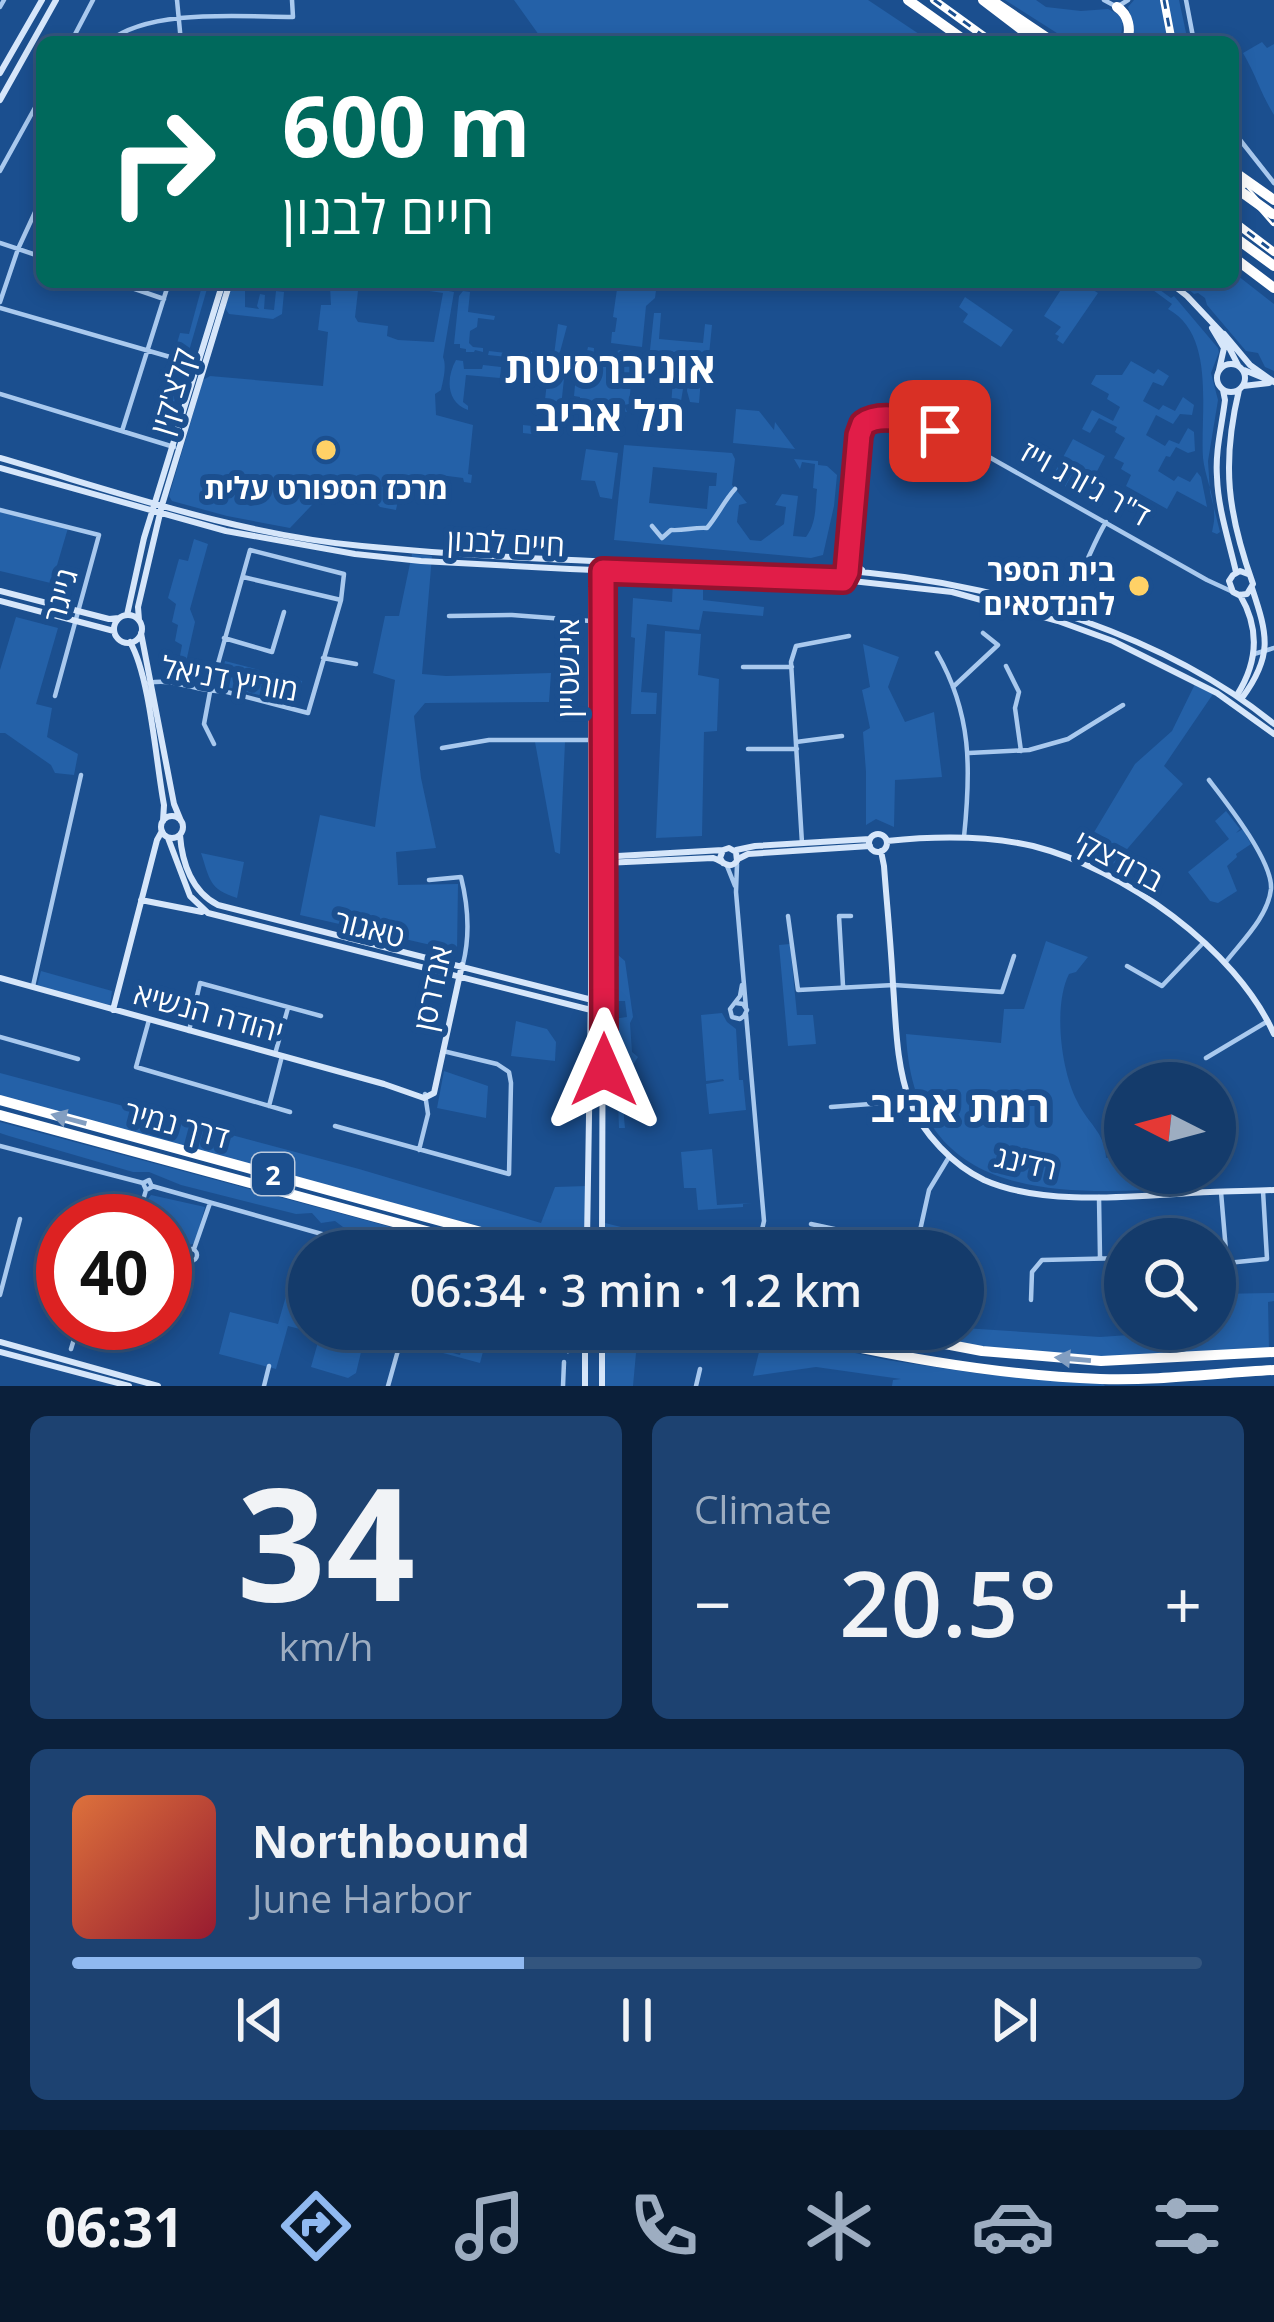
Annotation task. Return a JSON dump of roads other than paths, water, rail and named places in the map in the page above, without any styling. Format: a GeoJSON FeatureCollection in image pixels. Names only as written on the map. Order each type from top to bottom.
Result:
{"type":"FeatureCollection","features":[{"type":"Feature","properties":{"kind":"highway"},"geometry":{"type":"LineString","coordinates":[[908,0],[959,36]]}},
{"type":"Feature","properties":{"kind":"highway"},"geometry":{"type":"LineString","coordinates":[[987,0],[1044,36]]}},
{"type":"Feature","properties":{"kind":"highway"},"geometry":{"type":"LineString","coordinates":[[987,0],[1031,36]]}},
{"type":"Feature","properties":{"kind":"highway"},"geometry":{"type":"LineString","coordinates":[[1116,2],[1127,20],[1127,36]]}},
{"type":"Feature","properties":{"kind":"highway"},"geometry":{"type":"LineString","coordinates":[[1030,26],[1051,36]]}},
{"type":"Feature","properties":{"kind":"highway"},"geometry":{"type":"LineString","coordinates":[[1239,175],[1274,200]]}},
{"type":"Feature","properties":{"kind":"highway"},"geometry":{"type":"LineString","coordinates":[[1239,190],[1273,214]]}},
{"type":"Feature","properties":{"kind":"highway"},"geometry":{"type":"LineString","coordinates":[[1239,240],[1274,266]]}},
{"type":"Feature","properties":{"kind":"highway"},"geometry":{"type":"LineString","coordinates":[[1239,262],[1274,288]]}},
{"type":"Feature","properties":{"kind":"highway","name":"דרך נמיר"},"geometry":{"type":"LineString","coordinates":[[0,1100],[474,1230]]}},
{"type":"Feature","properties":{"kind":"highway","name":"דרך נמיר"},"geometry":{"type":"LineString","coordinates":[[0,1115],[423,1230]]}},
{"type":"Feature","properties":{"kind":"highway"},"geometry":{"type":"LineString","coordinates":[[870,1350],[986,1369],[1102,1379],[1274,1370]]}},
{"type":"Feature","properties":{"kind":"highway"},"geometry":{"type":"LineString","coordinates":[[977,1350],[1101,1361],[1274,1352]]}},
{"type":"Feature","properties":{"kind":"street"},"geometry":{"type":"LineString","coordinates":[[0,8],[4,0]]}},
{"type":"Feature","properties":{"kind":"street"},"geometry":{"type":"LineString","coordinates":[[0,73],[42,0]]}},
{"type":"Feature","properties":{"kind":"street"},"geometry":{"type":"LineString","coordinates":[[0,100],[56,0]]}},
{"type":"Feature","properties":{"kind":"street"},"geometry":{"type":"LineString","coordinates":[[73,36],[93,0]]}},
{"type":"Feature","properties":{"kind":"street"},"geometry":{"type":"LineString","coordinates":[[177,0],[181,36]]}},
{"type":"Feature","properties":{"kind":"street"},"geometry":{"type":"LineString","coordinates":[[115,36],[179,17],[293,17],[292,0]]}},
{"type":"Feature","properties":{"kind":"street"},"geometry":{"type":"LineString","coordinates":[[1186,0],[1193,36]]}},
{"type":"Feature","properties":{"kind":"street"},"geometry":{"type":"LineString","coordinates":[[0,171],[36,106]]}},
{"type":"Feature","properties":{"kind":"street"},"geometry":{"type":"LineString","coordinates":[[1239,139],[1274,183]]}},
{"type":"Feature","properties":{"kind":"street"},"geometry":{"type":"LineString","coordinates":[[36,210],[0,305],[178,359]]}},
{"type":"Feature","properties":{"kind":"street"},"geometry":{"type":"LineString","coordinates":[[0,243],[36,255]]}},
{"type":"Feature","properties":{"kind":"street"},"geometry":{"type":"LineString","coordinates":[[133,288],[164,299]]}},
{"type":"Feature","properties":{"kind":"street"},"geometry":{"type":"LineString","coordinates":[[122,431],[167,288]]}},
{"type":"Feature","properties":{"kind":"street","name":"קלצ'קין"},"geometry":{"type":"LineString","coordinates":[[158,508],[224,288]]}},
{"type":"Feature","properties":{"kind":"street"},"geometry":{"type":"LineString","coordinates":[[1176,288],[1274,382]]}},
{"type":"Feature","properties":{"kind":"street"},"geometry":{"type":"LineString","coordinates":[[1178,290],[1221,339],[1224,352],[1217,381],[1225,400],[1217,489],[1233,575],[1229,585],[1255,634],[1248,684],[1251,707]]}},
{"type":"Feature","properties":{"kind":"street"},"geometry":{"type":"LineString","coordinates":[[1221,332],[1245,374],[1233,415],[1227,481],[1270,653],[1237,700]]}},
{"type":"Feature","properties":{"kind":"street"},"geometry":{"type":"LineString","coordinates":[[1219,370],[1230,364],[1274,382]]}},
{"type":"Feature","properties":{"kind":"street"},"geometry":{"type":"LineString","coordinates":[[1223,390],[1231,393],[1274,382]]}},
{"type":"Feature","properties":{"kind":"street"},"geometry":{"type":"LineString","coordinates":[[0,394],[176,448]]}},
{"type":"Feature","properties":{"kind":"street"},"geometry":{"type":"LineString","coordinates":[[843,574],[849,550],[858,415]]}},
{"type":"Feature","properties":{"kind":"street"},"geometry":{"type":"LineString","coordinates":[[843,574],[858,415]]}},
{"type":"Feature","properties":{"kind":"street","name":"ד\"ר ג'ורג וייז"},"geometry":{"type":"LineString","coordinates":[[858,415],[920,424],[950,435],[1236,593]]}},
{"type":"Feature","properties":{"kind":"street"},"geometry":{"type":"LineString","coordinates":[[859,435],[866,421],[878,417]]}},
{"type":"Feature","properties":{"kind":"street","name":"קלצ'קין"},"geometry":{"type":"LineString","coordinates":[[158,508],[166,495],[176,448]]}},
{"type":"Feature","properties":{"kind":"street","name":"חיים לבנון"},"geometry":{"type":"LineString","coordinates":[[0,458],[226,531],[355,554],[592,571],[871,573],[996,594],[1120,635],[1218,684],[1274,734]]}},
{"type":"Feature","properties":{"kind":"street","name":"חיים לבנון"},"geometry":{"type":"LineString","coordinates":[[0,468],[158,508],[357,546],[843,574],[952,592],[1113,641],[1251,707],[1274,724]]}},
{"type":"Feature","properties":{"kind":"street"},"geometry":{"type":"LineString","coordinates":[[652,526],[662,538],[671,530],[706,529],[735,489]]}},
{"type":"Feature","properties":{"kind":"street"},"geometry":{"type":"LineString","coordinates":[[166,495],[184,510]]}},
{"type":"Feature","properties":{"kind":"street"},"geometry":{"type":"LineString","coordinates":[[115,631],[158,508]]}},
{"type":"Feature","properties":{"kind":"street"},"geometry":{"type":"LineString","coordinates":[[158,508],[138,607],[165,834],[190,896],[208,913]]}},
{"type":"Feature","properties":{"kind":"street","name":"גייגר"},"geometry":{"type":"LineString","coordinates":[[0,510],[99,535],[55,696]]}},
{"type":"Feature","properties":{"kind":"street"},"geometry":{"type":"LineString","coordinates":[[1079,577],[1106,522]]}},
{"type":"Feature","properties":{"kind":"street"},"geometry":{"type":"LineString","coordinates":[[214,744],[204,724],[250,550],[344,574],[341,601],[243,578]]}},
{"type":"Feature","properties":{"kind":"street"},"geometry":{"type":"LineString","coordinates":[[849,550],[854,565],[871,573]]}},
{"type":"Feature","properties":{"kind":"street","name":"אינשטיין"},"geometry":{"type":"LineString","coordinates":[[585,1230],[591,1010],[591,594],[592,571],[598,561]]}},
{"type":"Feature","properties":{"kind":"street","name":"אינשטיין"},"geometry":{"type":"LineString","coordinates":[[598,561],[603,571],[603,1230]]}},
{"type":"Feature","properties":{"kind":"street"},"geometry":{"type":"LineString","coordinates":[[570,569],[585,578],[591,594]]}},
{"type":"Feature","properties":{"kind":"street"},"geometry":{"type":"LineString","coordinates":[[1215,584],[1248,574]]}},
{"type":"Feature","properties":{"kind":"street"},"geometry":{"type":"LineString","coordinates":[[1236,593],[1247,594],[1252,588]]}},
{"type":"Feature","properties":{"kind":"street"},"geometry":{"type":"LineString","coordinates":[[0,591],[76,615],[130,642],[148,683],[174,804],[184,826],[180,836],[165,834]]}},
{"type":"Feature","properties":{"kind":"street"},"geometry":{"type":"LineString","coordinates":[[0,601],[76,615],[140,620]]}},
{"type":"Feature","properties":{"kind":"street","name":"מוריץ דניאל"},"geometry":{"type":"LineString","coordinates":[[148,683],[164,681],[223,692],[308,713],[341,601]]}},
{"type":"Feature","properties":{"kind":"street"},"geometry":{"type":"LineString","coordinates":[[224,638],[272,652],[284,612]]}},
{"type":"Feature","properties":{"kind":"street"},"geometry":{"type":"LineString","coordinates":[[449,616],[591,621]]}},
{"type":"Feature","properties":{"kind":"street"},"geometry":{"type":"LineString","coordinates":[[130,642],[141,633]]}},
{"type":"Feature","properties":{"kind":"street"},"geometry":{"type":"LineString","coordinates":[[953,687],[998,645],[983,633]]}},
{"type":"Feature","properties":{"kind":"street"},"geometry":{"type":"LineString","coordinates":[[802,843],[792,667],[796,646],[848,636]]}},
{"type":"Feature","properties":{"kind":"street"},"geometry":{"type":"LineString","coordinates":[[937,653],[953,687],[969,753],[964,837]]}},
{"type":"Feature","properties":{"kind":"street"},"geometry":{"type":"LineString","coordinates":[[1254,654],[1270,653]]}},
{"type":"Feature","properties":{"kind":"street"},"geometry":{"type":"LineString","coordinates":[[323,658],[356,664]]}},
{"type":"Feature","properties":{"kind":"street"},"geometry":{"type":"LineString","coordinates":[[1006,666],[1018,692],[1015,708],[1021,751]]}},
{"type":"Feature","properties":{"kind":"street"},"geometry":{"type":"LineString","coordinates":[[743,667],[792,667]]}},
{"type":"Feature","properties":{"kind":"street"},"geometry":{"type":"LineString","coordinates":[[1218,684],[1248,684]]}},
{"type":"Feature","properties":{"kind":"street"},"geometry":{"type":"LineString","coordinates":[[969,753],[1021,751],[1068,739],[1123,705]]}},
{"type":"Feature","properties":{"kind":"street"},"geometry":{"type":"LineString","coordinates":[[748,749],[796,746],[842,736]]}},
{"type":"Feature","properties":{"kind":"street"},"geometry":{"type":"LineString","coordinates":[[442,748],[489,740],[591,740]]}},
{"type":"Feature","properties":{"kind":"street"},"geometry":{"type":"LineString","coordinates":[[33,987],[81,776]]}},
{"type":"Feature","properties":{"kind":"street"},"geometry":{"type":"LineString","coordinates":[[1209,780],[1240,820],[1273,885],[1258,920],[1225,963]]}},
{"type":"Feature","properties":{"kind":"street"},"geometry":{"type":"LineString","coordinates":[[164,821],[172,816],[182,821]]}},
{"type":"Feature","properties":{"kind":"street"},"geometry":{"type":"LineString","coordinates":[[113,1010],[141,900],[165,834]]}},
{"type":"Feature","properties":{"kind":"street"},"geometry":{"type":"LineString","coordinates":[[604,860],[707,858],[725,864],[748,854],[870,842],[878,834],[886,846],[873,850],[870,842]]}},
{"type":"Feature","properties":{"kind":"street","name":"טאגור"},"geometry":{"type":"LineString","coordinates":[[180,836],[193,883],[210,902],[604,1003]]}},
{"type":"Feature","properties":{"kind":"street","name":"ברודצקי"},"geometry":{"type":"LineString","coordinates":[[886,841],[964,837],[1033,846],[1085,863],[1147,898],[1203,943],[1225,963],[1274,1034]]}},
{"type":"Feature","properties":{"kind":"street"},"geometry":{"type":"LineString","coordinates":[[591,860],[870,842]]}},
{"type":"Feature","properties":{"kind":"street"},"geometry":{"type":"LineString","coordinates":[[723,850],[736,892]]}},
{"type":"Feature","properties":{"kind":"street"},"geometry":{"type":"LineString","coordinates":[[734,850],[762,1230]]}},
{"type":"Feature","properties":{"kind":"street","name":"רדינג"},"geometry":{"type":"LineString","coordinates":[[881,851],[897,1040],[910,1102],[949,1157],[1002,1186],[1047,1194],[1133,1198],[1192,1194]]}},
{"type":"Feature","properties":{"kind":"street"},"geometry":{"type":"LineString","coordinates":[[604,890],[608,874],[621,863]]}},
{"type":"Feature","properties":{"kind":"street","name":"אנדרסן"},"geometry":{"type":"LineString","coordinates":[[419,1150],[428,1114],[426,1096],[434,1093],[468,941],[461,877],[429,880]]}},
{"type":"Feature","properties":{"kind":"street","name":"טאגור"},"geometry":{"type":"LineString","coordinates":[[141,900],[604,1015]]}},
{"type":"Feature","properties":{"kind":"street"},"geometry":{"type":"LineString","coordinates":[[788,916],[798,990],[893,985],[1002,992],[1014,956]]}},
{"type":"Feature","properties":{"kind":"street"},"geometry":{"type":"LineString","coordinates":[[843,986],[839,916],[851,916]]}},
{"type":"Feature","properties":{"kind":"street"},"geometry":{"type":"LineString","coordinates":[[1127,966],[1162,986],[1203,943]]}},
{"type":"Feature","properties":{"kind":"street"},"geometry":{"type":"LineString","coordinates":[[742,973],[741,992],[730,1012],[748,1038]]}},
{"type":"Feature","properties":{"kind":"street","name":"יהודה הנשיא"},"geometry":{"type":"LineString","coordinates":[[1,981],[426,1096]]}},
{"type":"Feature","properties":{"kind":"street"},"geometry":{"type":"LineString","coordinates":[[189,1031],[200,983],[321,1016]]}},
{"type":"Feature","properties":{"kind":"street"},"geometry":{"type":"LineString","coordinates":[[736,1003],[746,1011]]}},
{"type":"Feature","properties":{"kind":"street"},"geometry":{"type":"LineString","coordinates":[[269,1106],[288,1007]]}},
{"type":"Feature","properties":{"kind":"street"},"geometry":{"type":"LineString","coordinates":[[737,1019],[746,1011]]}},
{"type":"Feature","properties":{"kind":"street"},"geometry":{"type":"LineString","coordinates":[[149,1020],[136,1067],[290,1112]]}},
{"type":"Feature","properties":{"kind":"street"},"geometry":{"type":"LineString","coordinates":[[1206,1058],[1268,1021]]}},
{"type":"Feature","properties":{"kind":"street"},"geometry":{"type":"LineString","coordinates":[[0,1036],[78,1059]]}},
{"type":"Feature","properties":{"kind":"street"},"geometry":{"type":"LineString","coordinates":[[335,1126],[509,1174],[509,1072],[493,1063],[443,1051]]}},
{"type":"Feature","properties":{"kind":"street"},"geometry":{"type":"LineString","coordinates":[[831,1107],[910,1102]]}},
{"type":"Feature","properties":{"kind":"street"},"geometry":{"type":"LineString","coordinates":[[0,1146],[307,1230]]}},
{"type":"Feature","properties":{"kind":"street"},"geometry":{"type":"LineString","coordinates":[[811,1224],[921,1245],[929,1190],[949,1157]]}},
{"type":"Feature","properties":{"kind":"street"},"geometry":{"type":"LineString","coordinates":[[145,1194],[147,1186]]}},
{"type":"Feature","properties":{"kind":"street","name":"רדינג"},"geometry":{"type":"LineString","coordinates":[[1236,1192],[1274,1190]]}},
{"type":"Feature","properties":{"kind":"street"},"geometry":{"type":"LineString","coordinates":[[1236,1262],[1267,1259],[1263,1191]]}},
{"type":"Feature","properties":{"kind":"street"},"geometry":{"type":"LineString","coordinates":[[1099,1197],[1100,1259]]}},
{"type":"Feature","properties":{"kind":"street"},"geometry":{"type":"LineString","coordinates":[[192,1260],[197,1257],[194,1249],[210,1203]]}},
{"type":"Feature","properties":{"kind":"street"},"geometry":{"type":"LineString","coordinates":[[0,1295],[20,1219]]}},
{"type":"Feature","properties":{"kind":"street"},"geometry":{"type":"LineString","coordinates":[[1031,1300],[1032,1272],[1042,1260],[1104,1259]]}},
{"type":"Feature","properties":{"kind":"street"},"geometry":{"type":"LineString","coordinates":[[0,1342],[158,1386]]}},
{"type":"Feature","properties":{"kind":"street"},"geometry":{"type":"LineString","coordinates":[[388,1386],[398,1350]]}},
{"type":"Feature","properties":{"kind":"street"},"geometry":{"type":"LineString","coordinates":[[585,1350],[585,1386]]}},
{"type":"Feature","properties":{"kind":"street"},"geometry":{"type":"LineString","coordinates":[[602,1350],[602,1386]]}},
{"type":"Feature","properties":{"kind":"street"},"geometry":{"type":"LineString","coordinates":[[0,1352],[129,1386]]}},
{"type":"Feature","properties":{"kind":"street"},"geometry":{"type":"LineString","coordinates":[[563,1386],[564,1362]]}},
{"type":"Feature","properties":{"kind":"street"},"geometry":{"type":"LineString","coordinates":[[264,1386],[269,1366]]}},
{"type":"Feature","properties":{"kind":"street"},"geometry":{"type":"LineString","coordinates":[[696,1386],[700,1370]]}},
{"type":"Feature","properties":{"kind":"railway"},"geometry":{"type":"LineString","coordinates":[[934,0],[984,36]]}},
{"type":"Feature","properties":{"kind":"railway"},"geometry":{"type":"LineString","coordinates":[[1164,0],[1171,36]]}},
{"type":"Feature","properties":{"kind":"railway"},"geometry":{"type":"LineString","coordinates":[[1239,182],[1274,222]]}},
{"type":"Feature","properties":{"kind":"railway"},"geometry":{"type":"LineString","coordinates":[[1239,226],[1274,252]]}},
{"type":"Feature","properties":{"kind":"place","name":"מרכז הספורט עלית"},"geometry":{"type":"Point","coordinates":[326,450]}},
{"type":"Feature","properties":{"kind":"place","name":"בית הספר להנדסאים"},"geometry":{"type":"Point","coordinates":[1139,586]}},
{"type":"Feature","properties":{"kind":"district","name":"אוניברסיטת תל אביב"},"geometry":{"type":"Point","coordinates":[610,390]}},
{"type":"Feature","properties":{"kind":"district","name":"רמת אביב"},"geometry":{"type":"Point","coordinates":[960,1105]}}]}
